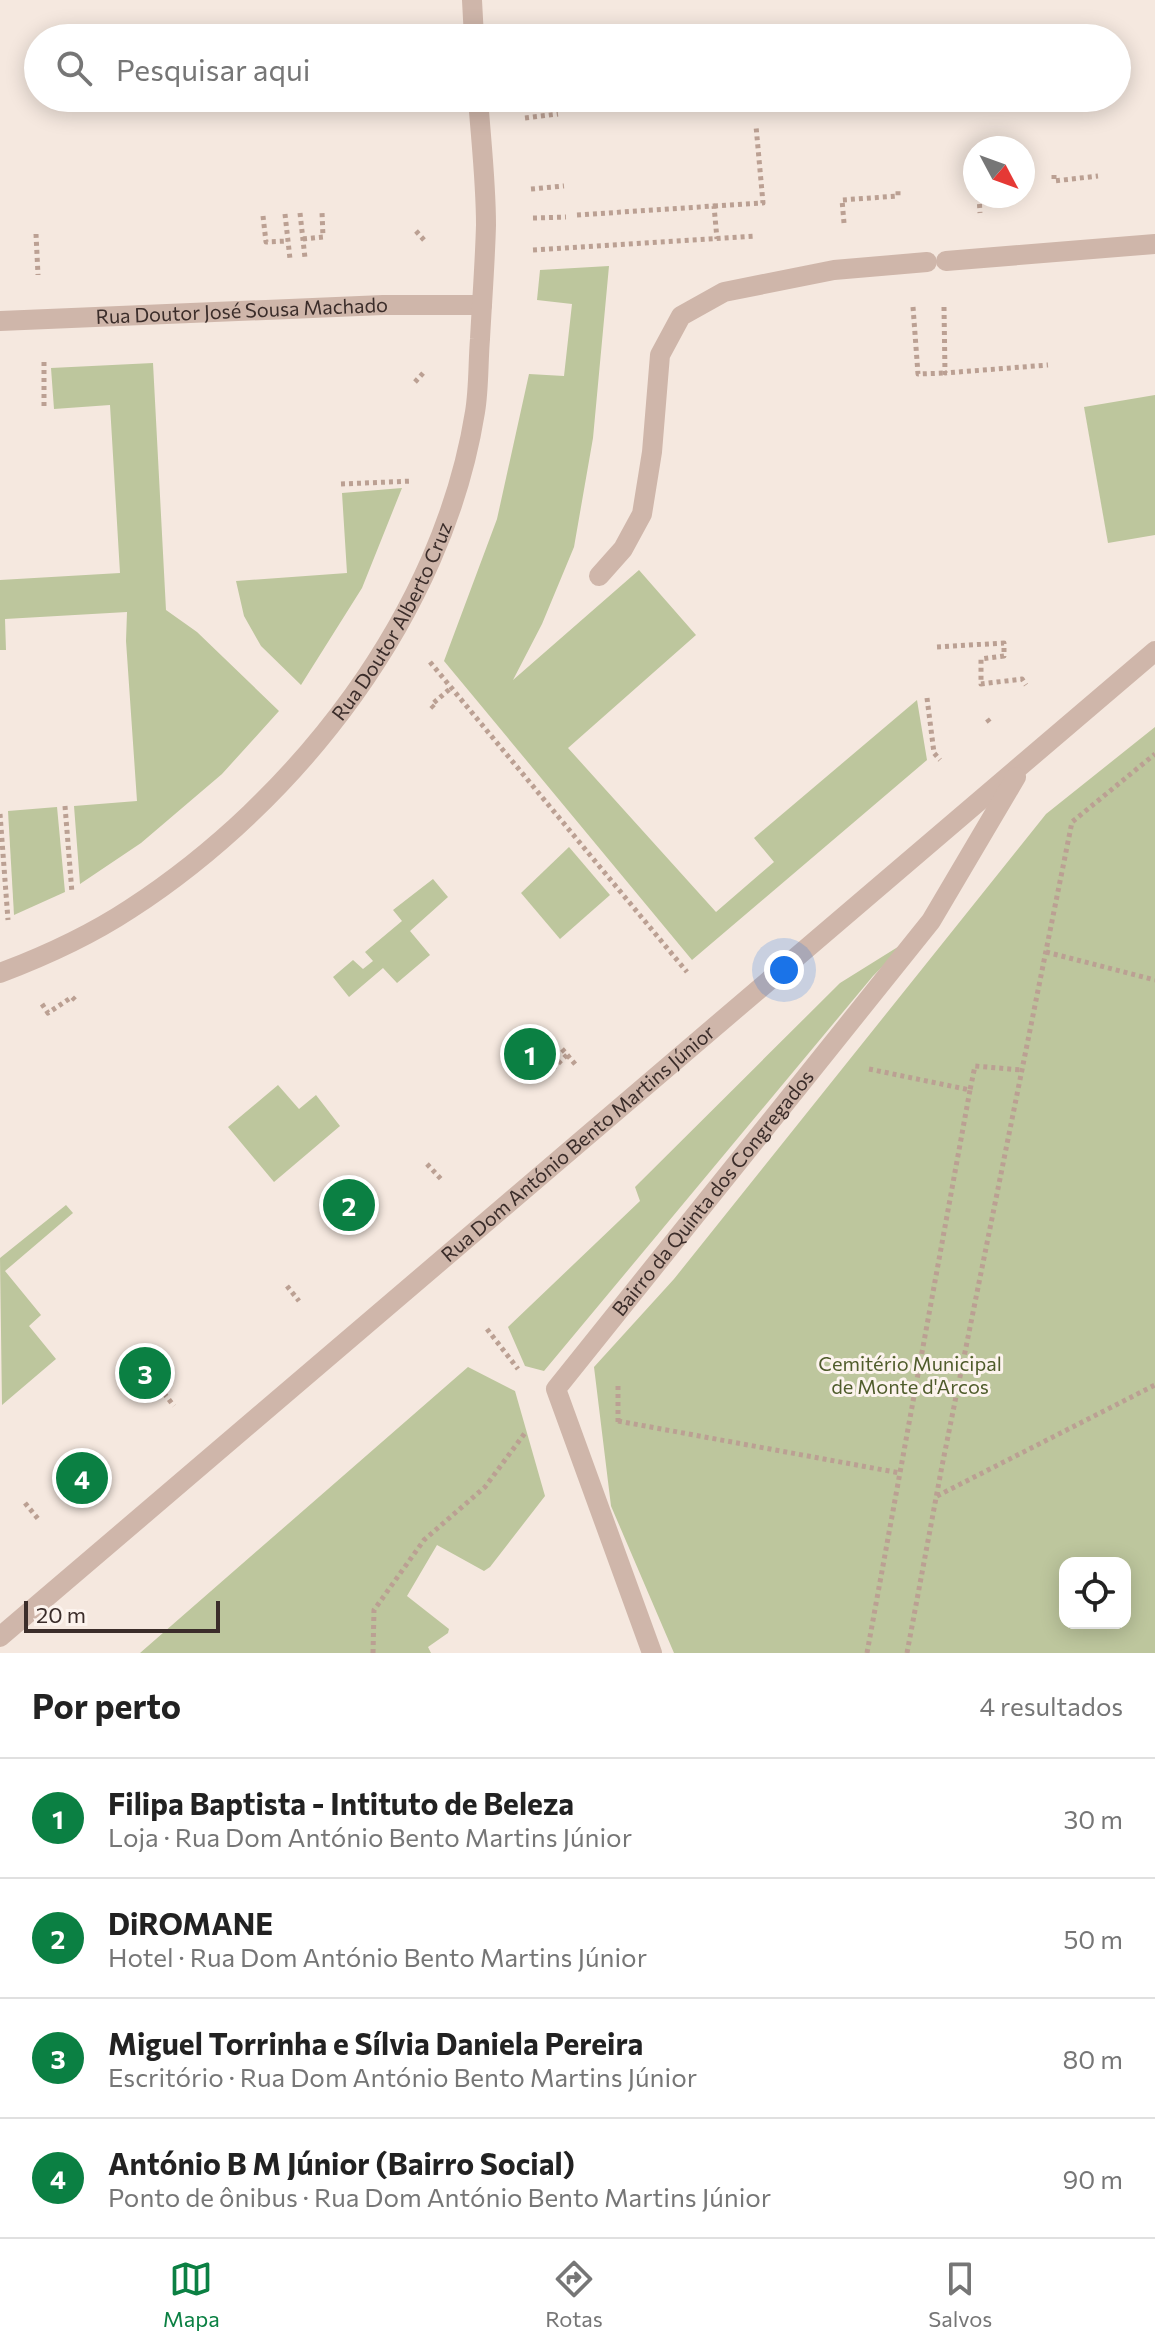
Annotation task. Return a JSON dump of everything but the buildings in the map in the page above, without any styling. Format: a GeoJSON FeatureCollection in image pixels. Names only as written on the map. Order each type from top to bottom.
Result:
{"type":"FeatureCollection","features":[{"type":"Feature","properties":{"kind":"street"},"geometry":{"type":"LineString","coordinates":[[472,0],[473,24]]}},
{"type":"Feature","properties":{"kind":"street","name":"Rua Doutor Alberto Cruz"},"geometry":{"type":"LineString","coordinates":[[0,973],[52,953],[127,911],[195,862],[248,817],[349,703],[395,630],[427,567],[457,487],[475,411],[486,223],[479,112]]}},
{"type":"Feature","properties":{"kind":"street"},"geometry":{"type":"LineString","coordinates":[[599,576],[623,549],[642,514],[652,452],[660,355],[681,316],[724,292],[834,270],[1155,244]]}},
{"type":"Feature","properties":{"kind":"street","name":"Rua Doutor José Sousa Machado"},"geometry":{"type":"LineString","coordinates":[[0,321],[383,305],[482,305]]}},
{"type":"Feature","properties":{"kind":"street","name":"Rua Dom António Bento Martins Júnior"},"geometry":{"type":"LineString","coordinates":[[0,1637],[1155,651]]}},
{"type":"Feature","properties":{"kind":"street","name":"Bairro da Quinta dos Congregados"},"geometry":{"type":"LineString","coordinates":[[556,1389],[931,921],[1023,764]]}},
{"type":"Feature","properties":{"kind":"street"},"geometry":{"type":"LineString","coordinates":[[556,1389],[652,1653]]}},
{"type":"Feature","properties":{"kind":"path"},"geometry":{"type":"LineString","coordinates":[[525,118],[558,114]]}},
{"type":"Feature","properties":{"kind":"path"},"geometry":{"type":"LineString","coordinates":[[577,215],[763,203],[756,126]]}},
{"type":"Feature","properties":{"kind":"path"},"geometry":{"type":"LineString","coordinates":[[1054,175],[1054,181],[1098,176]]}},
{"type":"Feature","properties":{"kind":"path"},"geometry":{"type":"LineString","coordinates":[[531,189],[564,186]]}},
{"type":"Feature","properties":{"kind":"path"},"geometry":{"type":"LineString","coordinates":[[845,231],[842,200],[898,196],[898,188]]}},
{"type":"Feature","properties":{"kind":"path"},"geometry":{"type":"LineString","coordinates":[[714,206],[717,239]]}},
{"type":"Feature","properties":{"kind":"path"},"geometry":{"type":"LineString","coordinates":[[980,208],[980,213]]}},
{"type":"Feature","properties":{"kind":"path"},"geometry":{"type":"LineString","coordinates":[[303,239],[323,237],[322,212]]}},
{"type":"Feature","properties":{"kind":"path"},"geometry":{"type":"LineString","coordinates":[[300,213],[305,258]]}},
{"type":"Feature","properties":{"kind":"path"},"geometry":{"type":"LineString","coordinates":[[285,214],[290,259]]}},
{"type":"Feature","properties":{"kind":"path"},"geometry":{"type":"LineString","coordinates":[[263,216],[266,242],[288,241]]}},
{"type":"Feature","properties":{"kind":"path"},"geometry":{"type":"LineString","coordinates":[[533,218],[566,217]]}},
{"type":"Feature","properties":{"kind":"path"},"geometry":{"type":"LineString","coordinates":[[416,231],[424,240]]}},
{"type":"Feature","properties":{"kind":"path"},"geometry":{"type":"LineString","coordinates":[[36,234],[38,265]]}},
{"type":"Feature","properties":{"kind":"path"},"geometry":{"type":"LineString","coordinates":[[533,250],[758,236]]}},
{"type":"Feature","properties":{"kind":"path"},"geometry":{"type":"LineString","coordinates":[[928,262],[918,374],[1048,365]]}},
{"type":"Feature","properties":{"kind":"path"},"geometry":{"type":"LineString","coordinates":[[943,299],[945,373]]}},
{"type":"Feature","properties":{"kind":"path"},"geometry":{"type":"LineString","coordinates":[[44,368],[44,409]]}},
{"type":"Feature","properties":{"kind":"path"},"geometry":{"type":"LineString","coordinates":[[415,382],[425,371]]}},
{"type":"Feature","properties":{"kind":"path"},"geometry":{"type":"LineString","coordinates":[[341,484],[414,481]]}},
{"type":"Feature","properties":{"kind":"path"},"geometry":{"type":"LineString","coordinates":[[937,647],[1004,643],[1004,656],[981,659],[981,684],[1022,679],[1026,685]]}},
{"type":"Feature","properties":{"kind":"path"},"geometry":{"type":"LineString","coordinates":[[429,661],[687,972]]}},
{"type":"Feature","properties":{"kind":"path"},"geometry":{"type":"LineString","coordinates":[[434,708],[431,705],[451,688]]}},
{"type":"Feature","properties":{"kind":"path"},"geometry":{"type":"LineString","coordinates":[[927,698],[934,753],[940,760]]}},
{"type":"Feature","properties":{"kind":"path"},"geometry":{"type":"LineString","coordinates":[[987,719],[992,725]]}},
{"type":"Feature","properties":{"kind":"path"},"geometry":{"type":"LineString","coordinates":[[907,1653],[1072,822],[1155,754]]}},
{"type":"Feature","properties":{"kind":"path"},"geometry":{"type":"LineString","coordinates":[[65,806],[71,889]]}},
{"type":"Feature","properties":{"kind":"path"},"geometry":{"type":"LineString","coordinates":[[0,814],[8,919]]}},
{"type":"Feature","properties":{"kind":"path"},"geometry":{"type":"LineString","coordinates":[[1046,952],[1155,980]]}},
{"type":"Feature","properties":{"kind":"path"},"geometry":{"type":"LineString","coordinates":[[39,1000],[48,1013],[72,997],[77,1002]]}},
{"type":"Feature","properties":{"kind":"path"},"geometry":{"type":"LineString","coordinates":[[562,1049],[576,1065]]}},
{"type":"Feature","properties":{"kind":"path"},"geometry":{"type":"LineString","coordinates":[[541,1068],[547,1074],[567,1055]]}},
{"type":"Feature","properties":{"kind":"path"},"geometry":{"type":"LineString","coordinates":[[856,1066],[970,1090]]}},
{"type":"Feature","properties":{"kind":"path"},"geometry":{"type":"LineString","coordinates":[[867,1653],[975,1066],[1021,1070]]}},
{"type":"Feature","properties":{"kind":"path"},"geometry":{"type":"LineString","coordinates":[[427,1164],[441,1179]]}},
{"type":"Feature","properties":{"kind":"path"},"geometry":{"type":"LineString","coordinates":[[287,1286],[299,1301]]}},
{"type":"Feature","properties":{"kind":"path"},"geometry":{"type":"LineString","coordinates":[[487,1329],[526,1379]]}},
{"type":"Feature","properties":{"kind":"path"},"geometry":{"type":"LineString","coordinates":[[618,1379],[618,1421],[900,1473]]}},
{"type":"Feature","properties":{"kind":"path"},"geometry":{"type":"LineString","coordinates":[[937,1496],[1155,1385]]}},
{"type":"Feature","properties":{"kind":"path"},"geometry":{"type":"LineString","coordinates":[[159,1387],[174,1406]]}},
{"type":"Feature","properties":{"kind":"path"},"geometry":{"type":"LineString","coordinates":[[373,1653],[374,1610],[424,1540],[485,1487],[556,1389]]}},
{"type":"Feature","properties":{"kind":"path"},"geometry":{"type":"LineString","coordinates":[[25,1503],[39,1520]]}},
{"type":"Feature","properties":{"kind":"green space"},"geometry":{"type":"Polygon","coordinates":[[[609,266],[593,438],[574,547],[542,624],[513,680],[639,570],[696,635],[568,748],[716,912],[774,862],[754,838],[917,700],[927,760],[692,960],[444,661],[497,519],[529,374],[564,376],[572,304],[537,300],[540,270],[609,266]]]}},
{"type":"Feature","properties":{"kind":"green space"},"geometry":{"type":"Polygon","coordinates":[[[153,363],[166,610],[197,632],[279,711],[222,774],[141,843],[80,884],[74,806],[137,801],[126,641],[127,612],[5,619],[6,650],[0,650],[0,580],[120,573],[110,405],[54,409],[51,368],[153,363]]]}},
{"type":"Feature","properties":{"kind":"green space"},"geometry":{"type":"Polygon","coordinates":[[[1155,395],[1155,535],[1108,543],[1084,407],[1155,395]]]}},
{"type":"Feature","properties":{"kind":"green space"},"geometry":{"type":"Polygon","coordinates":[[[402,488],[362,588],[301,685],[261,646],[244,616],[236,581],[347,573],[342,493],[402,488]]]}},
{"type":"Feature","properties":{"kind":"green space","name":"Cemitério Municipal de Monte d'Arcos"},"geometry":{"type":"Polygon","coordinates":[[[1155,727],[1155,1653],[674,1653],[611,1506],[594,1367],[674,1279],[1046,814],[1155,727]]]}},
{"type":"Feature","properties":{"kind":"green space"},"geometry":{"type":"Polygon","coordinates":[[[57,807],[65,892],[14,915],[8,811],[57,807]]]}},
{"type":"Feature","properties":{"kind":"green space"},"geometry":{"type":"Polygon","coordinates":[[[569,847],[610,895],[560,939],[521,893],[569,847]]]}},
{"type":"Feature","properties":{"kind":"green space"},"geometry":{"type":"Polygon","coordinates":[[[433,879],[448,897],[410,931],[430,955],[397,983],[383,968],[349,997],[333,977],[353,960],[363,969],[373,961],[365,952],[402,921],[393,910],[433,879]]]}},
{"type":"Feature","properties":{"kind":"green space"},"geometry":{"type":"Polygon","coordinates":[[[909,940],[873,976],[544,1371],[525,1366],[508,1327],[640,1201],[635,1187],[840,983],[909,940]]]}},
{"type":"Feature","properties":{"kind":"green space"},"geometry":{"type":"Polygon","coordinates":[[[278,1085],[299,1109],[316,1095],[340,1126],[274,1182],[228,1127],[278,1085]]]}},
{"type":"Feature","properties":{"kind":"green space"},"geometry":{"type":"Polygon","coordinates":[[[66,1205],[73,1213],[5,1271],[41,1315],[29,1326],[56,1359],[2,1405],[0,1258],[66,1205]]]}},
{"type":"Feature","properties":{"kind":"green space"},"geometry":{"type":"Polygon","coordinates":[[[468,1367],[515,1391],[545,1496],[484,1571],[437,1545],[407,1596],[449,1629],[428,1647],[431,1653],[140,1653],[468,1367]]]}},
{"type":"Feature","properties":{"kind":"place","name":"Filipa Baptista - Intituto de Beleza"},"geometry":{"type":"Point","coordinates":[530,1054]}},
{"type":"Feature","properties":{"kind":"place","name":"DiROMANE"},"geometry":{"type":"Point","coordinates":[349,1205]}},
{"type":"Feature","properties":{"kind":"place","name":"Miguel Torrinha e Sílvia Daniela Pereira"},"geometry":{"type":"Point","coordinates":[145,1373]}},
{"type":"Feature","properties":{"kind":"place","name":"António B M Júnior (Bairro Social)"},"geometry":{"type":"Point","coordinates":[82,1478]}}]}
